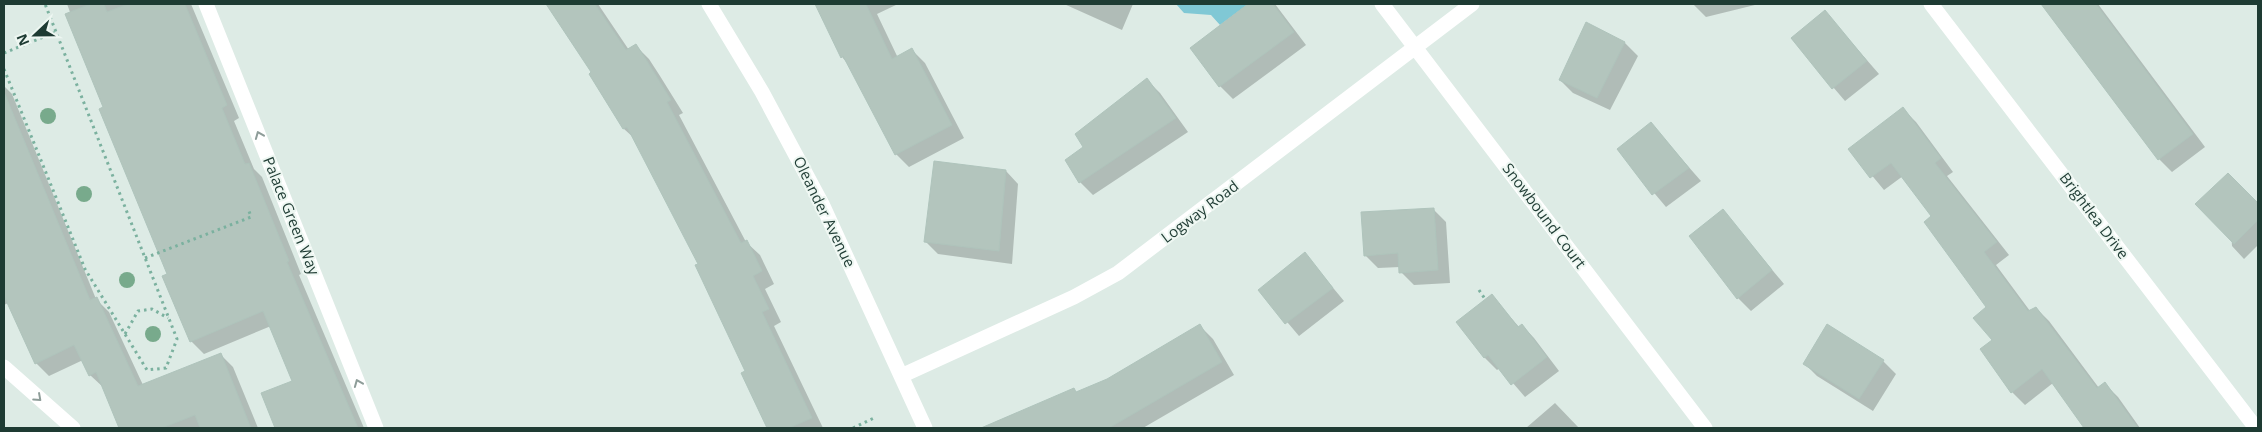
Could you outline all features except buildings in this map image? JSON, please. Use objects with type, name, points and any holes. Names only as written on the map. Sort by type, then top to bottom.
[{"type":"street","name":"Palace Green Way","points":[[206,4],[376,428]]},
{"type":"street","name":"Oleander Avenue","points":[[709,4],[762,92],[822,204],[925,428]]},
{"type":"street","name":"Snowbound Court","points":[[1382,4],[1705,428]]},
{"type":"street","name":"Logway Road","points":[[901,376],[1074,297],[1118,273],[1472,4]]},
{"type":"street","name":"Brightlea Drive","points":[[1931,4],[2256,428]]},
{"type":"street","points":[[4,367],[73,428]]},
{"type":"path","points":[[4,69],[85,269],[147,370],[166,368],[177,339],[45,4]]},
{"type":"path","points":[[4,53],[56,32]]},
{"type":"path","points":[[145,258],[251,217],[248,208]]},
{"type":"path","points":[[1478,290],[1486,299]]},
{"type":"path","points":[[125,334],[138,312],[152,310],[168,318]]},
{"type":"path","points":[[853,428],[876,417]]},
{"type":"water","points":[[1176,4],[1248,4],[1220,25],[1211,15],[1184,13]]}]
